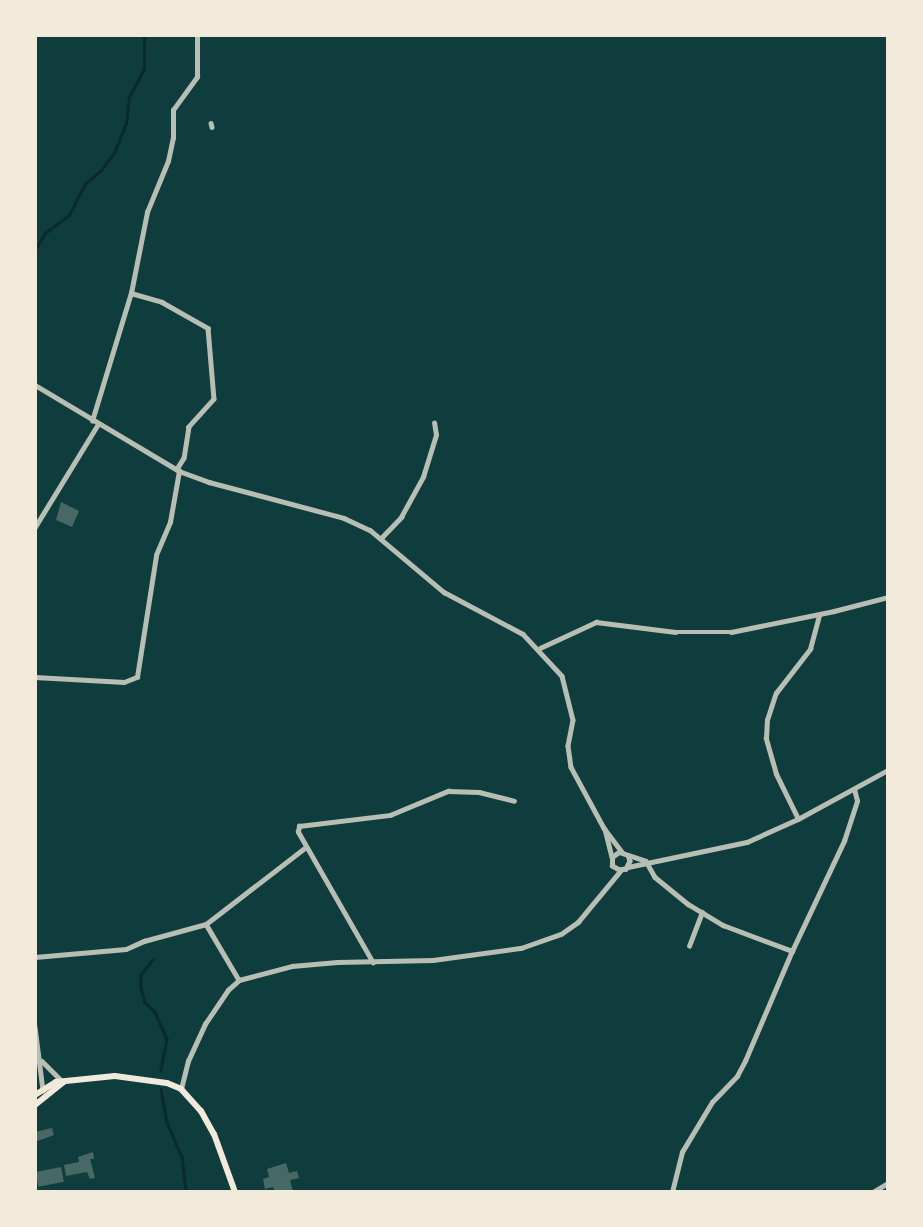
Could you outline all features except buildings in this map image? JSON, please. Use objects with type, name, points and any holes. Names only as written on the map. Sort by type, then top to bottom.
[{"type":"main road","points":[[35,1095],[42,1088],[56,1082],[115,1076],[167,1083],[181,1089],[201,1111],[214,1133],[235,1192]]},
{"type":"main road","points":[[35,1105],[63,1082]]},
{"type":"street","points":[[35,527],[95,423],[131,293],[147,212],[168,161],[173,138],[173,110],[197,77],[197,35]]},
{"type":"street","points":[[35,677],[124,682],[137,677],[156,555],[170,522],[178,470],[184,458],[189,427],[214,399],[208,328],[162,302],[131,293]]},
{"type":"street","points":[[35,385],[178,470],[209,482],[344,518],[382,537],[444,592],[478,612],[510,625],[540,648],[562,676],[568,692],[573,720],[569,761],[604,828],[625,854],[628,867]]},
{"type":"street","points":[[382,537],[401,517],[423,477],[436,435],[433,423]]},
{"type":"street","points":[[540,648],[596,622],[675,632],[731,632],[819,615],[888,597]]},
{"type":"street","points":[[798,820],[776,774],[766,738],[767,720],[776,693],[810,649],[819,615]]},
{"type":"street","points":[[181,1089],[188,1061],[205,1024],[228,990],[239,980],[292,966],[480,955],[541,942],[578,922],[621,870],[646,861],[747,842],[798,820],[888,770]]},
{"type":"street","points":[[672,1192],[682,1152],[712,1102],[737,1076],[745,1061],[792,951],[851,825],[857,801],[854,789]]},
{"type":"street","points":[[373,963],[306,847],[298,832],[299,826],[390,815],[448,791],[479,792],[514,802]]},
{"type":"street","points":[[604,828],[612,857],[610,883]]},
{"type":"street","points":[[35,957],[126,949],[144,941],[206,924],[306,847]]},
{"type":"street","points":[[612,857],[625,854],[646,861],[655,877],[723,925],[792,951]]},
{"type":"street","points":[[612,866],[621,870]]},
{"type":"street","points":[[689,946],[702,912]]},
{"type":"street","points":[[206,924],[239,980]]},
{"type":"street","points":[[35,1027],[41,1059],[42,1088],[46,1098]]},
{"type":"street","points":[[41,1059],[63,1082]]},
{"type":"street","points":[[873,1192],[888,1183]]},
{"type":"waterway","points":[[35,250],[45,233],[69,215],[85,184],[101,170],[114,153],[126,123],[129,97],[144,69],[144,35]]},
{"type":"waterway","points":[[153,960],[141,975],[141,988],[145,1002],[155,1012],[167,1039],[161,1070]]},
{"type":"waterway","points":[[161,1089],[167,1122],[182,1157],[186,1192]]}]
